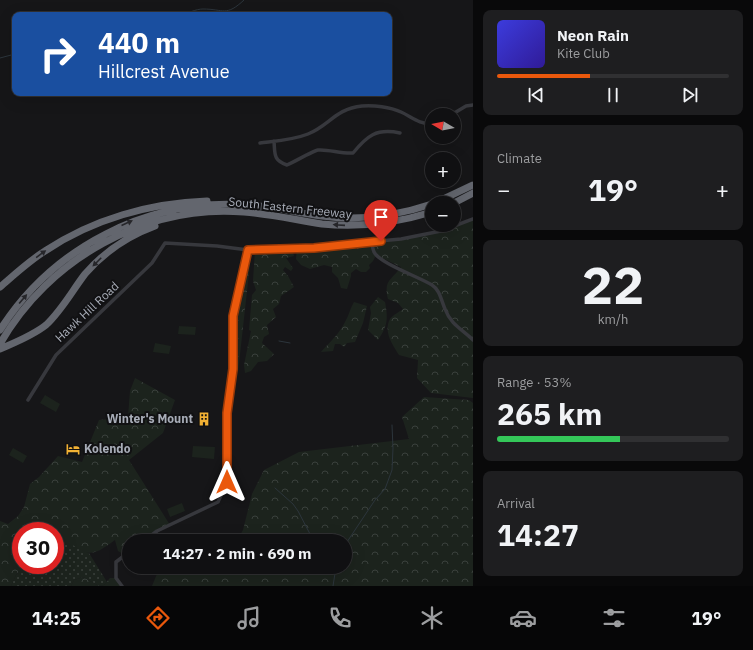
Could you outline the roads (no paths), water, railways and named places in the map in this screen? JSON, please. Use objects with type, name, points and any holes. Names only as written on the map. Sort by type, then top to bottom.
[{"type":"highway","points":[[450,196],[473,185]]},
{"type":"highway","points":[[461,199],[473,193]]},
{"type":"highway","points":[[0,288],[36,257],[68,236],[110,219],[141,210],[193,201],[227,200],[266,203],[322,216]]},
{"type":"highway","name":"South Eastern Freeway","points":[[0,330],[32,288],[60,263],[96,238],[135,220],[172,210],[227,204],[253,205],[322,216],[348,218],[398,214],[425,206]]},
{"type":"highway","points":[[0,349],[33,333],[45,325],[64,305],[85,275],[98,261],[128,238],[153,227],[207,212]]},
{"type":"highway","name":"South Eastern Freeway","points":[[0,344],[16,319],[53,278],[83,255],[116,236],[152,223],[169,218],[207,212],[244,212],[340,226],[365,225],[396,221],[425,214]]},
{"type":"street","points":[[461,109],[466,106],[473,105]]},
{"type":"street","points":[[260,143],[292,139],[308,134],[341,112],[350,108],[364,106],[388,108],[401,112],[425,124]]},
{"type":"street","points":[[274,141],[275,157],[279,162],[287,165],[317,150],[331,151],[342,154],[353,153],[361,143],[371,135],[384,132],[400,133]]},
{"type":"street","points":[[154,534],[218,502],[227,482],[227,413],[233,369],[233,316],[248,250],[314,248],[372,243],[441,231],[473,219]]},
{"type":"street","name":"Hawk Hill Road","points":[[28,400],[56,355],[152,263],[165,243],[217,246],[248,250]]},
{"type":"street","points":[[372,243],[374,252],[381,260],[433,286],[441,298],[445,310],[452,321],[460,330],[473,340]]},
{"type":"street","points":[[122,557],[116,562],[116,578],[122,586]]},
{"type":"waterway","points":[[190,12],[200,9],[225,11],[233,9],[244,0]]},
{"type":"waterway","points":[[0,58],[12,55]]},
{"type":"waterway","points":[[279,341],[290,343]]},
{"type":"waterway","points":[[352,534],[375,500],[385,489],[392,470],[392,425]]},
{"type":"waterway","points":[[275,488],[293,504],[310,534]]},
{"type":"waterway","points":[[333,586],[335,574]]},
{"type":"place","name":"Winter's Mount","points":[[204,419]]},
{"type":"place","name":"Kolendo","points":[[73,449]]}]
